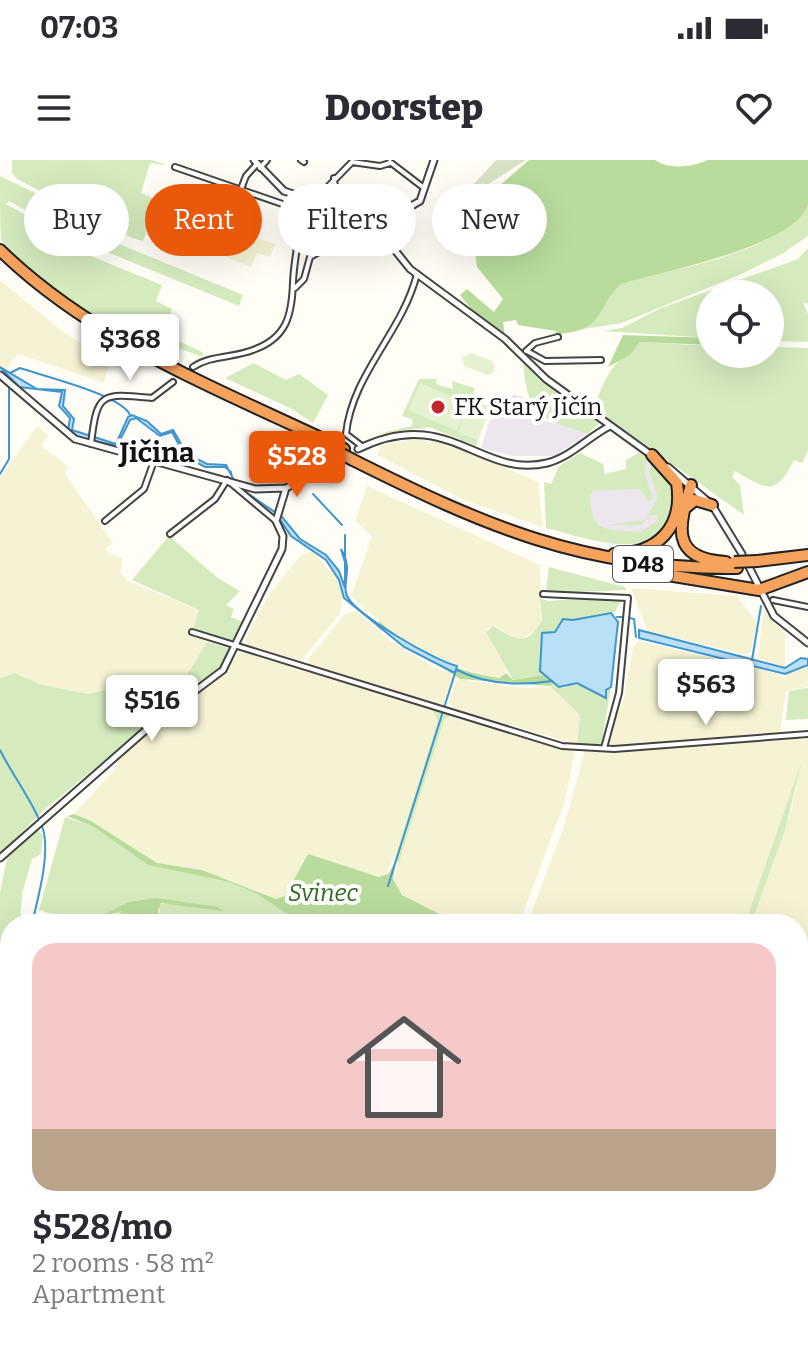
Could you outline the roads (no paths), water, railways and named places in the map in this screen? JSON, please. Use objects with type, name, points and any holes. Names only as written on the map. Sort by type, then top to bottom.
[{"type":"highway","name":"D48","points":[[0,250],[55,297],[102,328],[352,453],[475,519],[551,546],[635,563],[808,558]]},
{"type":"highway","name":"D48","points":[[0,259],[51,301],[99,333],[505,525],[614,554],[663,561],[743,562]]},
{"type":"highway","points":[[652,455],[676,479],[681,532],[689,550],[705,559],[743,562]]},
{"type":"highway","points":[[614,554],[640,552],[658,544],[671,529],[684,490],[691,485]]},
{"type":"highway","points":[[680,509],[695,500],[712,505]]},
{"type":"highway","points":[[551,546],[636,570],[759,590],[808,572]]},
{"type":"street","points":[[243,184],[257,164],[267,160]]},
{"type":"street","points":[[416,204],[426,189],[434,160]]},
{"type":"street","points":[[329,184],[352,162],[380,166],[390,161],[426,189]]},
{"type":"street","points":[[257,164],[278,185]]},
{"type":"street","points":[[175,167],[226,184]]},
{"type":"street","points":[[334,178],[335,184]]},
{"type":"street","points":[[193,367],[213,358],[249,352],[271,343],[286,327],[299,256]]},
{"type":"street","points":[[294,290],[304,279],[306,264],[312,256]]},
{"type":"street","points":[[403,256],[417,274],[524,353],[546,379],[652,455],[712,505],[774,616],[808,643]]},
{"type":"street","points":[[352,453],[346,434],[348,417],[360,383],[404,313],[417,274]]},
{"type":"street","points":[[524,353],[535,343],[558,337]]},
{"type":"street","points":[[524,353],[545,361],[601,360]]},
{"type":"street","points":[[0,375],[65,432],[129,454],[255,489],[286,488],[396,434],[429,434],[502,459],[538,465],[565,456],[610,426]]},
{"type":"street","points":[[92,441],[94,412],[108,398],[152,398],[173,382]]},
{"type":"street","points":[[129,454],[132,447],[173,449],[180,454],[174,466]]},
{"type":"street","points":[[105,521],[144,489],[154,461]]},
{"type":"street","points":[[0,858],[163,715],[223,670],[237,647],[282,549],[283,536],[277,519],[231,481]]},
{"type":"street","points":[[170,534],[215,499],[231,481]]},
{"type":"street","points":[[277,519],[286,488]]},
{"type":"street","points":[[543,594],[625,595],[628,598],[619,693],[604,748]]},
{"type":"street","points":[[773,600],[808,607]]},
{"type":"street","points":[[192,632],[544,741],[604,748],[808,734]]},
{"type":"water","points":[[0,367],[37,389],[65,390],[63,406],[74,419],[72,430],[116,444],[128,417],[132,415],[147,421],[161,434],[173,430],[187,454],[207,464],[226,465],[229,470],[225,467],[205,467],[185,456],[172,432],[160,436],[136,418],[130,420],[117,446],[78,437],[68,431],[70,418],[59,406],[62,392],[19,387]]},
{"type":"water","points":[[232,476],[237,486],[282,517],[300,539],[326,555],[339,571],[344,585],[347,569],[346,591],[353,604],[397,636],[457,666],[455,673],[404,647],[344,598],[339,580],[326,560],[291,536],[279,518],[261,509],[233,484]]},
{"type":"water","points":[[611,613],[618,622],[611,687],[606,690],[606,698],[577,683],[559,687],[540,671],[542,633],[555,632],[563,619]]},
{"type":"water","points":[[639,630],[785,668],[801,658],[808,659],[808,665],[785,674],[639,638]]},
{"type":"waterway","points":[[10,373],[20,368],[81,387],[113,400],[130,415]]},
{"type":"waterway","points":[[0,474],[9,459],[9,387]]},
{"type":"waterway","points":[[313,494],[342,525]]},
{"type":"waterway","points":[[345,535],[345,584]]},
{"type":"waterway","points":[[752,660],[761,606]]},
{"type":"waterway","points":[[617,617],[622,617]]},
{"type":"waterway","points":[[629,618],[634,619],[636,637]]},
{"type":"waterway","points":[[388,886],[456,670]]},
{"type":"waterway","points":[[457,670],[480,679],[503,683],[552,681]]},
{"type":"waterway","points":[[0,750],[44,833],[44,867],[34,914]]},
{"type":"place","name":"FK Starý Jičín","points":[[438,407]]},
{"type":"district","name":"Jičina","points":[[157,452]]},
{"type":"park label","name":"Svinec","points":[[323,893]]}]
